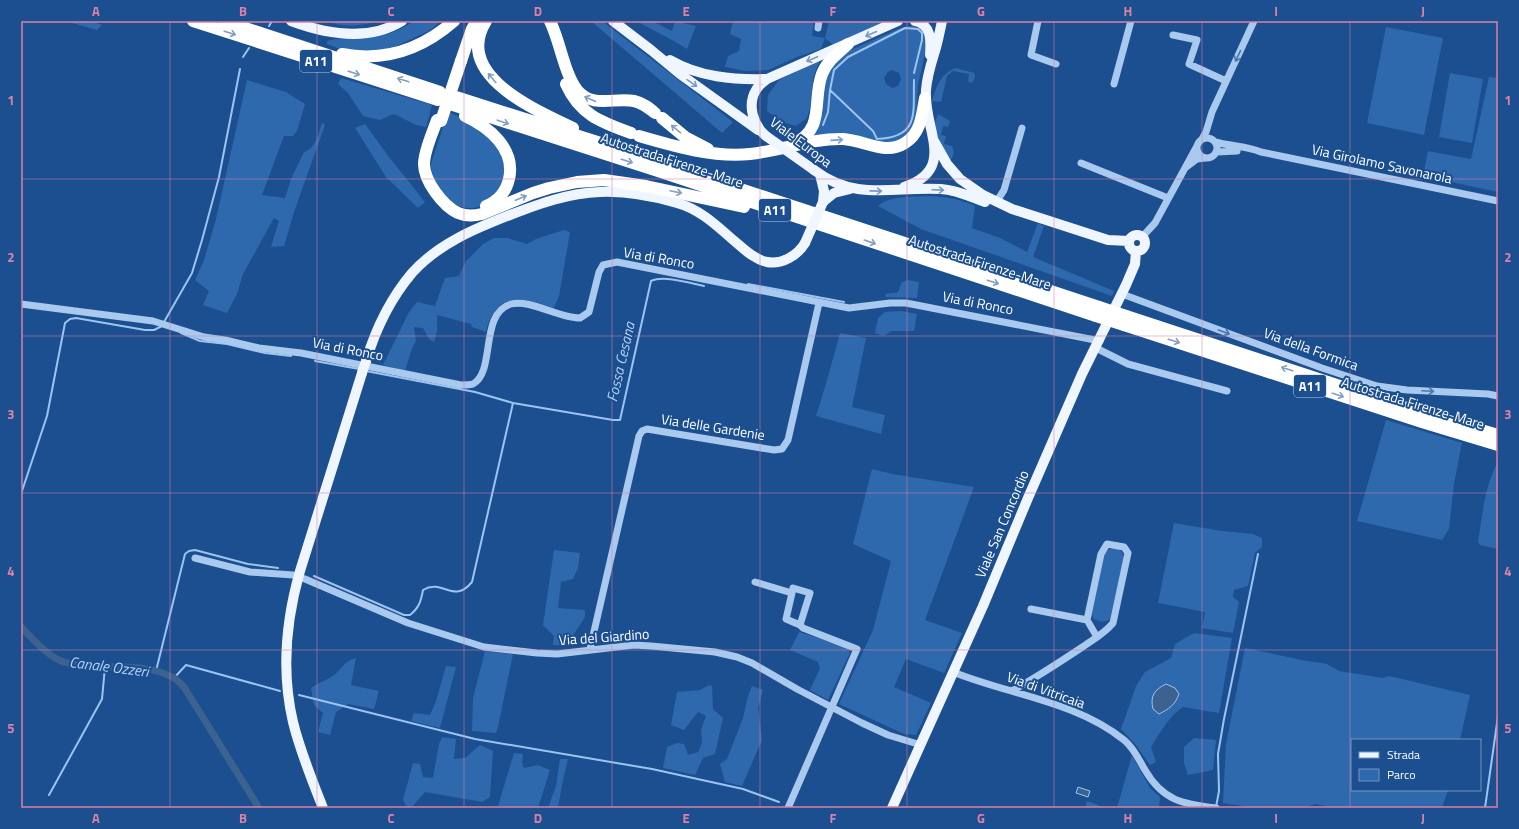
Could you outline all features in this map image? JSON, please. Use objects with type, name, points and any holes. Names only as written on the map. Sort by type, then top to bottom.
[{"type":"highway","name":"A11","points":[[193,21],[404,90],[438,99],[224,21]]},
{"type":"highway","points":[[252,30],[338,53],[355,56],[372,56],[391,54],[414,48],[435,36],[454,21]]},
{"type":"highway","points":[[470,21],[439,120],[429,160],[429,180],[434,191],[446,204],[458,213],[475,215],[489,211],[533,193],[582,181],[609,181],[646,186],[804,219]]},
{"type":"highway","points":[[458,60],[476,21]]},
{"type":"highway","points":[[486,21],[478,39],[479,54],[486,69],[499,86],[533,108],[610,146]]},
{"type":"highway","points":[[543,21],[549,32],[567,84],[575,100],[584,111],[596,119],[635,134],[675,146],[717,153],[748,154],[838,139],[854,141],[881,148],[898,147],[910,140],[917,131],[920,125],[925,98]]},
{"type":"highway","points":[[550,21],[570,78],[577,90],[582,95],[596,102],[634,101],[644,104],[685,137],[717,153]]},
{"type":"highway","points":[[771,151],[794,144],[808,132],[816,116],[819,86],[824,69],[831,59],[848,44]]},
{"type":"highway","points":[[446,204],[457,208],[472,210],[490,205],[503,193],[511,170],[506,151],[494,135],[453,104]]},
{"type":"highway","name":"Autostrada Firenze-Mare","points":[[453,104],[610,146],[1098,312]]},
{"type":"highway","name":"Autostrada Firenze-Mare","points":[[453,104],[804,219],[1098,312],[1498,435]]},
{"type":"highway","name":"Autostrada Firenze-Mare","points":[[1125,320],[1414,420],[1498,444]]},
{"type":"main road","points":[[291,21],[316,29],[341,34],[376,31],[402,21]]},
{"type":"main road","points":[[613,21],[680,74],[765,135]]},
{"type":"main road","name":"Viale Europa","points":[[909,21],[896,22],[767,79],[755,90],[752,103],[754,119],[765,135],[817,172],[839,185],[854,189],[875,191],[899,189],[941,189],[954,191],[1108,240],[1129,241]]},
{"type":"main road","name":"Viale Europa","points":[[899,189],[918,182],[928,173],[934,159],[934,141],[925,98],[930,34],[922,24],[915,21]]},
{"type":"main road","name":"Viale Europa","points":[[928,73],[942,21]]},
{"type":"main road","points":[[651,50],[688,69],[719,77],[767,79]]},
{"type":"main road","name":"Viale Europa","points":[[934,141],[947,164],[960,179],[971,188],[1012,209]]},
{"type":"main road","points":[[323,808],[302,752],[293,720],[287,677],[288,632],[292,600],[366,361],[388,306],[406,281],[424,262],[441,248],[469,232],[530,207],[555,199],[582,193],[614,192],[678,203],[701,213],[746,252],[768,262],[778,262],[790,257],[805,243],[823,202],[824,187],[817,172]]},
{"type":"main road","points":[[823,202],[834,193],[854,189]]},
{"type":"main road","points":[[1136,251],[1130,246],[1129,241],[1135,236],[1142,237]]},
{"type":"main road","name":"Viale San Concordio","points":[[892,808],[983,606],[1064,415],[1122,294],[1135,264],[1136,251],[1141,250],[1144,247],[1142,237]]},
{"type":"street","points":[[1038,21],[1031,55],[1056,64]]},
{"type":"street","points":[[1114,84],[1131,21]]},
{"type":"street","name":"Viale San Concordio","points":[[1142,237],[1155,223],[1202,139],[1254,21]]},
{"type":"street","points":[[1173,35],[1197,40],[1190,64],[1226,82]]},
{"type":"street","points":[[997,201],[1004,190],[1022,128]]},
{"type":"street","points":[[1185,168],[1197,159],[1212,157],[1217,152],[1217,145],[1215,142],[1210,139],[1202,139]]},
{"type":"street","name":"Via Girolamo Savonarola","points":[[1215,142],[1228,146],[1253,148],[1261,152]]},
{"type":"street","points":[[1197,146],[1199,155],[1205,158]]},
{"type":"street","name":"Via Girolamo Savonarola","points":[[1217,152],[1228,150],[1261,152],[1498,201]]},
{"type":"street","points":[[1081,163],[1168,198]]},
{"type":"street","name":"Via di Ronco","points":[[21,304],[153,321],[204,337],[259,348],[341,360],[461,385],[470,385],[479,379],[484,368],[494,321],[500,310],[511,304],[520,303],[567,316],[580,318],[589,312],[599,272],[603,265],[618,262],[849,308],[890,303],[906,303],[1098,344],[1128,364],[1227,391]]},
{"type":"street","name":"Via della Formica","points":[[1122,294],[1322,368],[1377,386],[1406,390],[1488,394],[1498,396]]},
{"type":"street","name":"Via delle Gardenie","points":[[590,649],[642,431],[647,429],[774,450],[782,449],[788,440],[819,303]]},
{"type":"street","points":[[1012,691],[1040,675],[1109,629],[1113,623],[1128,553],[1124,547],[1107,544],[1103,550],[1087,620],[1096,637]]},
{"type":"street","points":[[195,558],[250,572],[293,575]]},
{"type":"street","name":"Via del Giardino","points":[[306,579],[408,623],[484,647],[557,654],[590,649],[651,646],[715,652],[737,657],[752,663],[797,689],[888,735],[921,745]]},
{"type":"street","points":[[755,582],[792,593]]},
{"type":"street","points":[[788,808],[857,649],[803,628],[800,625],[786,619],[793,588],[810,593],[800,625]]},
{"type":"street","points":[[1031,609],[1087,620]]},
{"type":"street","name":"Via di Vitricaia","points":[[953,672],[1051,702],[1074,711],[1116,734],[1134,750],[1152,780],[1165,794],[1189,804],[1213,808]]},
{"type":"green space","points":[[65,21],[90,21],[102,25],[97,30]]},
{"type":"green space","points":[[324,21],[379,21],[351,26]]},
{"type":"green space","points":[[414,21],[441,21],[429,31],[394,47],[368,52],[343,50],[327,44],[327,41],[334,39],[369,37],[387,34],[399,30]]},
{"type":"green space","points":[[591,21],[602,21],[733,122],[722,133]]},
{"type":"green space","points":[[636,21],[656,21],[656,23],[672,31],[675,21],[696,26],[687,49]]},
{"type":"green space","points":[[733,21],[814,21],[812,36],[825,38],[821,49],[797,57],[768,70],[745,71],[725,67],[728,56],[739,51],[741,39],[730,34]]},
{"type":"green space","points":[[829,21],[887,21],[833,45],[825,38]]},
{"type":"green space","points":[[913,26],[921,30],[924,33],[927,44],[918,85],[916,118],[912,131],[894,144],[811,140],[826,72],[846,52],[904,27]],"holes":[[[892,70],[899,73],[901,79],[898,86],[892,88],[886,84],[884,78],[888,72]]]},
{"type":"green space","points":[[1386,27],[1443,38],[1424,135],[1367,123]]},
{"type":"green space","points":[[820,60],[813,78],[812,101],[807,118],[796,126],[782,122],[767,111],[768,95],[779,80]]},
{"type":"green space","points":[[956,68],[974,73],[975,76],[973,82],[970,83],[968,81],[969,74],[953,71],[947,76],[941,102],[932,101],[940,81],[946,73]]},
{"type":"green space","points":[[1450,73],[1483,79],[1472,143],[1439,137]]},
{"type":"green space","points":[[1489,77],[1498,78],[1498,192],[1423,176],[1428,151],[1471,159]]},
{"type":"green space","points":[[341,78],[432,105],[426,127],[416,125],[394,114],[380,120],[363,116],[348,93],[338,84]]},
{"type":"green space","points":[[247,80],[286,92],[305,104],[297,131],[293,136],[284,136],[262,195],[285,198],[291,179],[304,152],[314,144],[322,123],[325,125],[294,212],[284,246],[271,247],[279,221],[274,218],[243,274],[237,294],[227,313],[203,305],[209,291],[195,280],[204,260],[216,219]]},
{"type":"green space","points":[[448,112],[474,123],[506,157],[504,186],[484,205],[475,208],[461,207],[449,201],[440,193],[434,183],[431,164]]},
{"type":"green space","points":[[938,114],[950,121],[948,127],[943,126],[941,135],[946,136],[944,144],[952,146],[954,153],[950,162],[936,133],[935,123]]},
{"type":"green space","points":[[365,124],[425,202],[418,208],[386,177],[355,128]]},
{"type":"green space","points":[[930,196],[953,199],[975,206],[972,228],[1000,238],[1027,252],[1038,223],[1044,226],[1033,257],[1114,291],[1112,296],[921,229],[878,206],[883,202],[896,198]]},
{"type":"green space","points":[[564,230],[570,232],[559,296],[554,308],[532,301],[512,300],[503,303],[496,309],[490,319],[486,332],[472,327],[471,324],[437,315],[437,331],[434,342],[429,339],[423,328],[414,327],[416,341],[412,348],[405,371],[383,365],[409,312],[417,302],[435,306],[445,278],[459,276],[466,261],[483,244],[494,238],[507,238],[527,244],[536,239]]},
{"type":"green space","points":[[908,280],[919,282],[917,298],[886,297],[885,294],[898,292],[902,282]]},
{"type":"green space","points":[[901,311],[917,314],[914,331],[892,331],[883,336],[875,333],[878,318],[885,312]]},
{"type":"green space","points":[[840,333],[866,338],[852,407],[885,415],[881,434],[816,416]]},
{"type":"green space","points":[[1386,420],[1462,443],[1454,484],[1449,529],[1442,540],[1357,521]]},
{"type":"green space","points":[[1498,462],[1498,549],[1480,545],[1478,542],[1487,490]]},
{"type":"green space","points":[[872,469],[892,474],[974,487],[925,620],[962,633],[944,673],[906,659],[894,687],[931,703],[916,735],[904,734],[839,704],[873,630],[891,561],[853,544]]},
{"type":"green space","points":[[1174,523],[1222,531],[1253,534],[1262,538],[1262,547],[1255,553],[1248,586],[1234,590],[1233,597],[1239,602],[1233,633],[1202,628],[1205,612],[1158,603]]},
{"type":"green space","points":[[1113,548],[1120,550],[1124,557],[1110,619],[1106,621],[1099,621],[1093,618],[1092,614],[1104,554]]},
{"type":"green space","points":[[554,550],[580,553],[578,568],[573,579],[561,582],[558,608],[585,610],[585,617],[566,646],[553,645],[554,636],[543,625]]},
{"type":"green space","points":[[799,632],[847,647],[850,653],[828,700],[810,690],[820,668],[818,662],[790,650]]},
{"type":"green space","points":[[1194,633],[1232,638],[1219,713],[1183,707],[1173,715],[1165,725],[1151,747],[1156,762],[1150,765],[1136,745],[1121,729],[1136,686],[1145,672],[1171,658],[1175,644]]},
{"type":"green space","points":[[1245,648],[1327,664],[1339,671],[1383,678],[1389,676],[1470,695],[1460,739],[1351,739],[1351,791],[1448,791],[1442,808],[1335,808],[1315,804],[1304,808],[1255,808],[1223,803],[1226,744]]},
{"type":"green space","points":[[485,651],[513,654],[496,733],[472,731],[473,698]]},
{"type":"green space","points":[[356,658],[351,685],[379,691],[374,709],[348,704],[336,712],[330,735],[318,732],[323,713],[314,705],[311,688],[332,677],[346,663]]},
{"type":"green space","points":[[446,666],[456,667],[440,728],[411,721],[414,713],[430,715],[436,701]]},
{"type":"green space","points":[[709,685],[712,686],[713,709],[723,718],[715,754],[703,758],[695,775],[663,768],[667,747],[677,743],[684,744],[688,755],[698,752],[702,743],[701,730],[706,716],[698,712],[684,730],[671,725],[677,692],[700,690]]},
{"type":"green space","points":[[752,686],[763,690],[758,708],[762,740],[742,786],[725,782],[720,764],[727,759],[743,718]]},
{"type":"green space","points":[[442,737],[456,739],[454,759],[465,758],[480,745],[493,751],[490,797],[482,802],[425,792],[411,808],[408,807],[403,800],[413,763],[420,764],[423,777],[433,778],[439,744]]},
{"type":"green space","points":[[1194,738],[1216,740],[1213,770],[1188,775],[1184,763],[1184,747]]},
{"type":"green space","points":[[514,753],[523,754],[522,763],[524,768],[538,765],[550,770],[538,808],[507,808],[498,806]]},
{"type":"green space","points":[[1132,755],[1150,788],[1160,797],[1159,808],[1117,808]]},
{"type":"green space","points":[[560,759],[568,759],[558,808],[548,808],[556,786]]},
{"type":"green space","points":[[1087,801],[1106,808],[1085,808]]},
{"type":"shaded area","points":[[1166,684],[1175,688],[1179,694],[1176,701],[1171,706],[1159,714],[1153,709],[1152,700],[1156,691]]},
{"type":"shaded area","points":[[1078,787],[1090,791],[1088,797],[1076,793]]},
{"type":"waterway","points":[[269,26],[272,21]]},
{"type":"waterway","points":[[823,125],[828,112],[834,70],[848,57],[905,28],[918,29],[922,33],[922,40],[914,73]]},
{"type":"waterway","points":[[243,57],[249,48]]},
{"type":"waterway","points":[[164,322],[192,273],[202,240],[219,177],[240,69]]},
{"type":"waterway","points":[[830,90],[873,131],[877,139],[901,134],[907,128],[913,113],[914,80]]},
{"type":"waterway","name":"Fossa Cesana","points":[[366,371],[475,392],[513,403],[620,420],[651,281],[656,279],[670,279],[704,286]]},
{"type":"waterway","name":"Fossa Cesana","points":[[748,284],[844,302]]},
{"type":"waterway","points":[[21,494],[47,416],[65,323],[70,319],[76,318],[145,330],[154,330],[162,326]]},
{"type":"waterway","points":[[181,333],[200,341],[227,344],[265,353],[291,356]]},
{"type":"waterway","points":[[315,361],[359,369]]},
{"type":"waterway","points":[[314,576],[404,615],[410,615],[416,610],[423,590],[430,587],[436,587],[459,591],[472,582],[513,403]]},
{"type":"waterway","points":[[156,671],[185,554],[189,551],[195,550],[248,564],[278,568]]},
{"type":"waterway","points":[[1216,807],[1219,791],[1218,754],[1258,554]]},
{"type":"waterway","name":"Canale Ozzeri","points":[[21,627],[35,642],[58,660],[77,665],[147,669],[160,672],[177,680],[184,687],[259,808]]},
{"type":"waterway","points":[[174,678],[186,665],[280,691]]},
{"type":"waterway","points":[[49,795],[102,699],[105,667]]},
{"type":"waterway","points":[[299,695],[475,739],[652,769],[743,789],[779,802]]},
{"type":"waterway","points":[[1485,808],[1498,716]]}]
